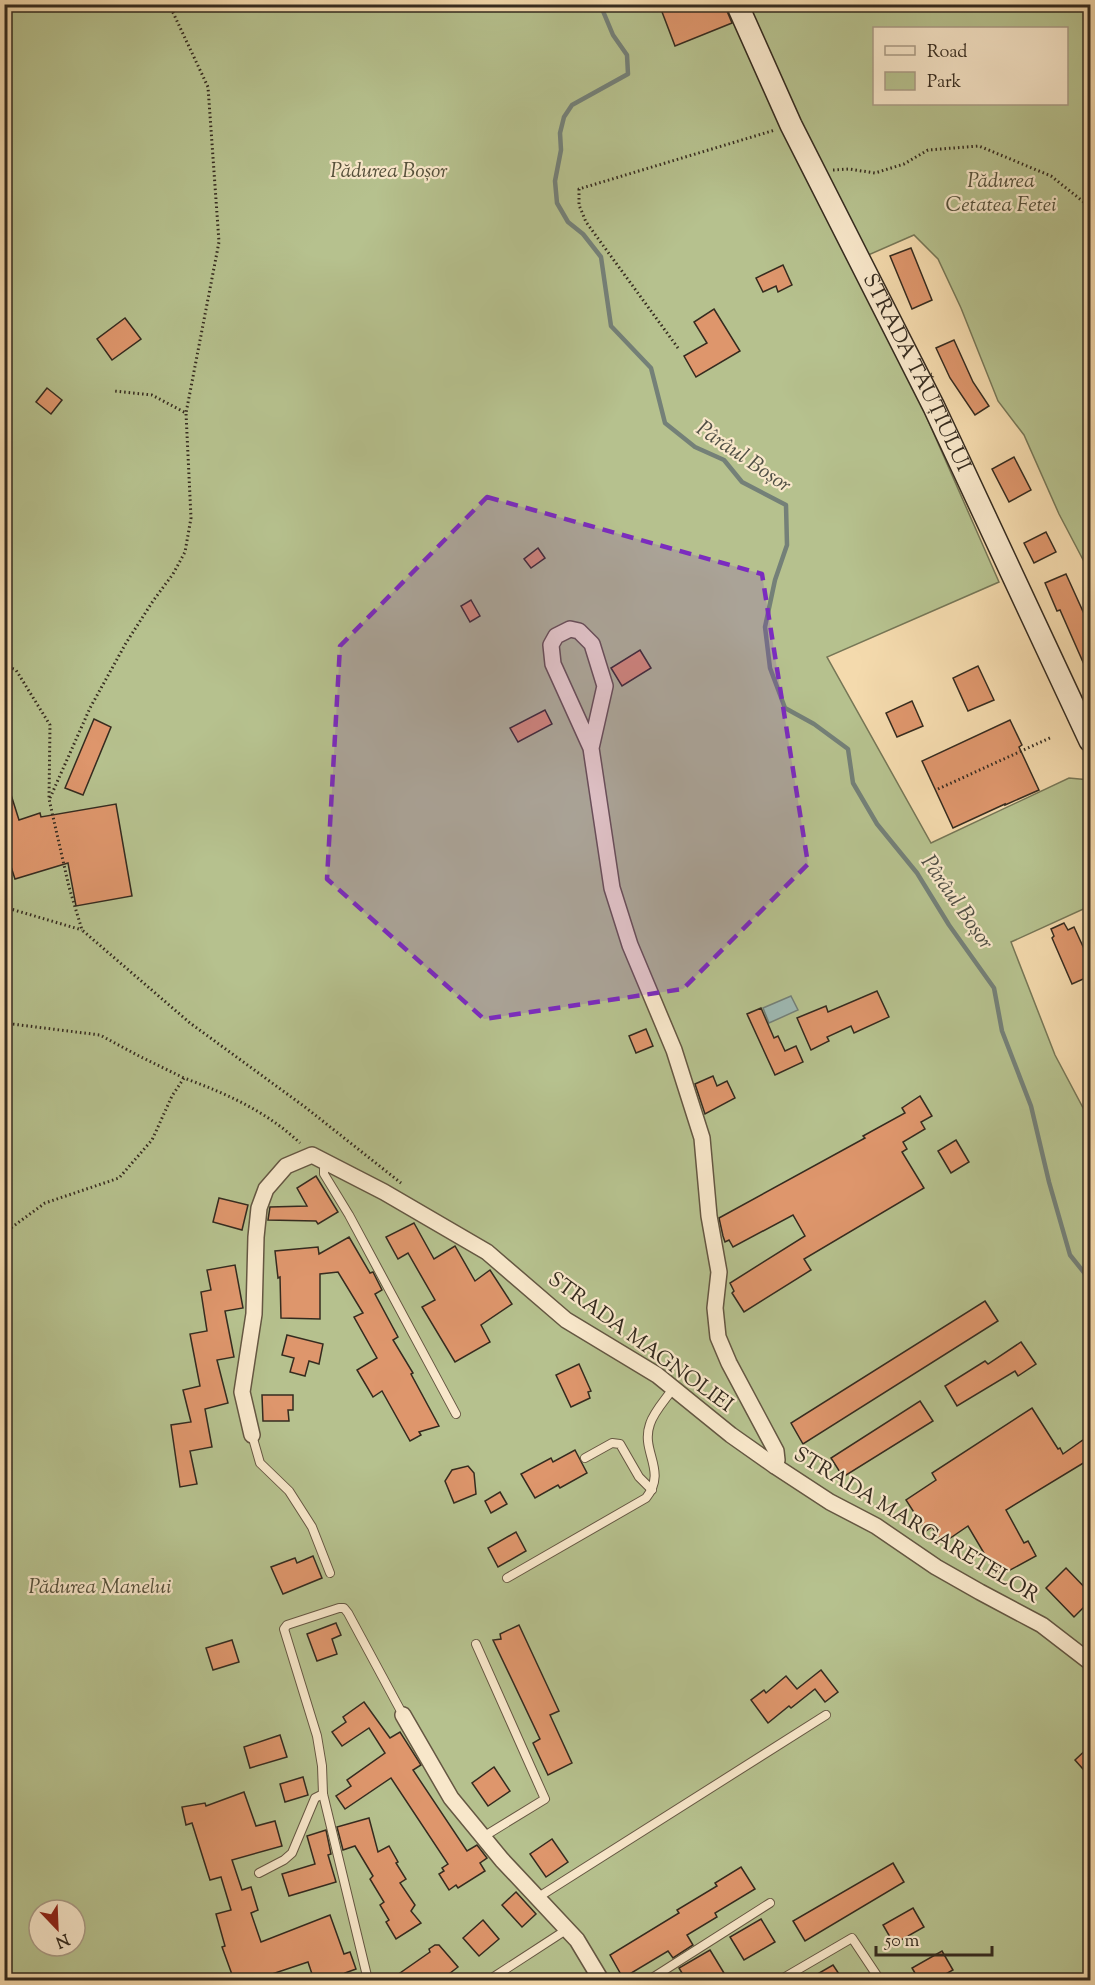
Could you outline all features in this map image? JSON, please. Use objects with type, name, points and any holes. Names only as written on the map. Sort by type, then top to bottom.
[{"type":"main road","name":"STRADA TĂUȚIULUI","points":[[737,4],[791,125],[934,407],[1090,741]]},
{"type":"street","name":"STRADA MARGARETELOR","points":[[591,748],[604,686],[592,644],[579,631],[570,629],[556,636],[551,645],[553,664],[591,748],[612,888],[630,945],[674,1050],[702,1138],[709,1216],[719,1272],[715,1308],[718,1337],[729,1363],[776,1451],[775,1466],[830,1502],[876,1526],[936,1567],[1042,1625],[1090,1662]]},
{"type":"street","name":"STRADA MAGNOLIEI","points":[[312,1155],[384,1192],[487,1252],[567,1320],[674,1388],[731,1435],[775,1466]]},
{"type":"street","points":[[252,1435],[242,1392],[254,1314],[256,1237],[260,1208],[266,1189],[286,1166],[312,1155]]},
{"type":"street","points":[[403,1715],[451,1798],[537,1898],[577,1940],[601,1980]]},
{"type":"lane","points":[[328,1163],[324,1174],[349,1215],[456,1414]]},
{"type":"lane","points":[[507,1578],[646,1498],[652,1490],[656,1476],[647,1440],[650,1422],[674,1388]]},
{"type":"lane","points":[[252,1435],[260,1462],[289,1491],[312,1527],[330,1573]]},
{"type":"lane","points":[[585,1458],[612,1443],[620,1444],[639,1477],[652,1490]]},
{"type":"lane","points":[[368,1980],[323,1794],[322,1766],[317,1736],[284,1629],[287,1625],[344,1608],[403,1715]]},
{"type":"lane","points":[[476,1644],[545,1799],[483,1837]]},
{"type":"lane","points":[[537,1898],[826,1715]]},
{"type":"lane","points":[[259,1873],[284,1860],[292,1853],[315,1798],[323,1794]]},
{"type":"lane","points":[[649,1980],[770,1903]]},
{"type":"lane","points":[[494,1979],[566,1930]]},
{"type":"lane","points":[[780,1980],[852,1938],[880,1980]]},
{"type":"path","points":[[49,799],[90,708],[126,643],[173,574],[185,552],[191,518],[186,413],[219,242],[208,87],[169,4]]},
{"type":"path","points":[[678,348],[586,222],[579,205],[579,189],[791,125]]},
{"type":"path","points":[[819,179],[834,170],[875,172],[904,164],[928,150],[979,146],[1051,176],[1090,207]]},
{"type":"path","points":[[114,391],[152,395],[186,413]]},
{"type":"path","points":[[4,665],[16,670],[50,725],[49,799],[69,887],[82,930]]},
{"type":"path","points":[[938,789],[1052,737]]},
{"type":"path","points":[[4,907],[82,930],[190,1023],[305,1107],[408,1189]]},
{"type":"path","points":[[4,1023],[100,1035],[184,1078],[227,1094],[281,1125],[312,1155]]},
{"type":"path","points":[[4,1233],[45,1203],[119,1178],[152,1140],[172,1096],[184,1078]]},
{"type":"highlighted area","points":[[487,497],[762,574],[808,864],[683,989],[484,1019],[327,879],[340,646]]},
{"type":"green space","points":[[4,5],[1090,5],[1090,573],[1059,514],[1024,435],[998,401],[961,308],[938,259],[914,235],[850,263],[919,400],[999,582],[827,657],[931,843],[1069,778],[1090,780],[1090,906],[1011,942],[1055,1055],[1090,1121],[1090,1158],[1088,1160],[1090,1179],[1090,1980],[5,1980]]},
{"type":"water","points":[[791,996],[798,1010],[769,1023],[763,1008]]},
{"type":"building","points":[[659,4],[724,4],[732,23],[675,46]]},
{"type":"building","points":[[911,248],[932,300],[912,309],[890,256]]},
{"type":"building","points":[[783,265],[792,285],[778,292],[776,286],[763,292],[756,278]]},
{"type":"building","points":[[714,309],[740,351],[696,377],[684,356],[707,343],[694,322]]},
{"type":"building","points":[[125,318],[141,339],[112,360],[97,339]]},
{"type":"building","points":[[954,340],[973,382],[989,406],[975,415],[950,378],[936,348]]},
{"type":"building","points":[[47,388],[62,400],[51,414],[36,402]]},
{"type":"building","points":[[1014,457],[1031,490],[1009,502],[992,469]]},
{"type":"building","points":[[1046,532],[1056,552],[1034,563],[1024,543]]},
{"type":"building","points":[[538,548],[545,558],[531,568],[524,559]]},
{"type":"building","points":[[1066,574],[1090,627],[1090,678],[1060,610],[1057,611],[1045,583]]},
{"type":"building","points":[[471,600],[480,616],[470,622],[461,606]]},
{"type":"building","points":[[640,650],[651,668],[622,686],[611,668]]},
{"type":"building","points":[[978,666],[994,700],[968,711],[953,678]]},
{"type":"building","points":[[912,701],[923,726],[897,737],[886,713]]},
{"type":"building","points":[[545,710],[552,724],[518,742],[510,728]]},
{"type":"building","points":[[94,719],[111,727],[83,795],[65,788]]},
{"type":"building","points":[[1010,720],[1022,745],[1019,747],[1039,790],[953,828],[922,761]]},
{"type":"building","points":[[7,782],[19,820],[40,813],[41,817],[116,804],[132,896],[76,906],[68,863],[15,879],[4,845],[4,783]]},
{"type":"building","points":[[1064,923],[1068,930],[1074,927],[1086,953],[1090,951],[1090,976],[1072,984],[1052,938],[1054,936],[1051,929]]},
{"type":"building","points":[[877,991],[889,1017],[854,1033],[851,1026],[827,1037],[829,1041],[811,1050],[797,1018],[826,1006],[828,1012]]},
{"type":"building","points":[[761,1008],[774,1038],[778,1036],[785,1051],[796,1046],[803,1062],[775,1075],[747,1014]]},
{"type":"building","points":[[646,1029],[653,1046],[636,1053],[629,1036]]},
{"type":"building","points":[[713,1076],[717,1086],[727,1081],[735,1098],[705,1114],[695,1084]]},
{"type":"building","points":[[920,1096],[932,1116],[921,1122],[925,1129],[903,1142],[907,1149],[902,1152],[924,1188],[804,1259],[811,1270],[744,1312],[732,1293],[734,1291],[730,1283],[805,1236],[793,1215],[733,1247],[729,1240],[725,1242],[719,1218],[865,1138],[863,1136],[905,1113],[902,1108]]},
{"type":"building","points":[[956,1140],[969,1162],[951,1173],[938,1151]]},
{"type":"building","points":[[316,1176],[338,1212],[318,1224],[316,1221],[268,1220],[270,1207],[307,1206],[297,1188]]},
{"type":"building","points":[[219,1198],[248,1205],[242,1230],[213,1222]]},
{"type":"building","points":[[414,1223],[434,1259],[455,1246],[475,1281],[490,1270],[512,1304],[481,1325],[490,1342],[455,1362],[422,1307],[435,1300],[408,1253],[398,1259],[386,1237]]},
{"type":"building","points":[[349,1237],[370,1273],[373,1272],[382,1290],[375,1294],[398,1337],[393,1340],[413,1373],[411,1374],[439,1426],[419,1432],[421,1435],[410,1441],[382,1391],[373,1397],[357,1370],[377,1358],[354,1317],[363,1313],[338,1272],[320,1274],[320,1319],[281,1318],[280,1277],[278,1278],[275,1251],[318,1247],[319,1254]]},
{"type":"building","points":[[235,1265],[243,1308],[225,1311],[234,1357],[217,1360],[228,1403],[205,1409],[212,1447],[190,1451],[197,1484],[180,1487],[171,1425],[191,1422],[183,1390],[200,1386],[190,1334],[207,1331],[201,1292],[211,1290],[207,1270]]},
{"type":"building","points":[[985,1301],[998,1321],[803,1444],[791,1423]]},
{"type":"building","points":[[287,1335],[323,1344],[319,1364],[309,1361],[305,1376],[290,1372],[294,1358],[282,1355]]},
{"type":"building","points":[[1021,1342],[1036,1364],[1018,1376],[1015,1371],[957,1406],[945,1386],[985,1361],[988,1364]]},
{"type":"building","points":[[579,1364],[591,1391],[588,1392],[590,1398],[571,1407],[556,1375]]},
{"type":"building","points":[[262,1395],[293,1395],[293,1410],[288,1410],[289,1421],[263,1421]]},
{"type":"building","points":[[920,1401],[933,1421],[843,1477],[831,1458]]},
{"type":"building","points":[[1032,1408],[1063,1454],[1090,1435],[1090,1459],[1006,1510],[1024,1543],[1028,1541],[1036,1556],[1001,1575],[995,1563],[991,1565],[968,1526],[943,1543],[932,1527],[926,1531],[906,1500],[936,1480],[932,1473]]},
{"type":"building","points":[[575,1450],[587,1473],[560,1488],[558,1485],[535,1498],[521,1474],[551,1458],[553,1462]]},
{"type":"building","points":[[468,1466],[474,1473],[476,1494],[454,1503],[445,1481],[452,1470]]},
{"type":"building","points":[[500,1492],[507,1504],[491,1513],[485,1501]]},
{"type":"building","points":[[516,1532],[526,1551],[498,1567],[488,1548]]},
{"type":"building","points":[[313,1556],[322,1578],[283,1594],[271,1567],[295,1558],[297,1563]]},
{"type":"building","points":[[1066,1568],[1090,1593],[1090,1601],[1074,1617],[1046,1588]]},
{"type":"building","points":[[336,1623],[341,1635],[332,1639],[337,1654],[317,1661],[307,1634]]},
{"type":"building","points":[[519,1625],[559,1711],[550,1715],[572,1763],[548,1775],[533,1743],[540,1739],[493,1640],[501,1639],[500,1634]]},
{"type":"building","points":[[232,1640],[239,1662],[213,1670],[206,1648]]},
{"type":"building","points":[[821,1670],[838,1692],[825,1702],[815,1689],[768,1723],[751,1700],[764,1690],[766,1693],[786,1676],[797,1689]]},
{"type":"building","points":[[364,1702],[390,1738],[400,1732],[421,1765],[413,1770],[467,1851],[477,1845],[487,1858],[480,1863],[485,1871],[458,1888],[456,1885],[449,1890],[439,1874],[448,1864],[391,1778],[345,1809],[336,1796],[351,1786],[347,1780],[385,1753],[369,1728],[342,1746],[332,1732],[346,1722],[343,1717]]},
{"type":"building","points":[[280,1735],[287,1757],[250,1768],[244,1747]]},
{"type":"building","points":[[1090,1746],[1090,1777],[1075,1760]]},
{"type":"building","points":[[494,1767],[510,1791],[488,1806],[472,1783]]},
{"type":"building","points":[[303,1777],[308,1795],[285,1802],[280,1784]]},
{"type":"building","points":[[244,1792],[256,1826],[275,1821],[282,1846],[232,1860],[242,1890],[251,1887],[258,1910],[251,1913],[261,1942],[330,1915],[344,1954],[350,1952],[356,1969],[345,1973],[347,1980],[314,1980],[308,1962],[254,1980],[234,1980],[222,1947],[225,1946],[216,1914],[231,1910],[221,1877],[210,1880],[192,1823],[186,1825],[182,1807],[205,1803],[206,1806]]},
{"type":"building","points":[[369,1818],[378,1852],[389,1846],[406,1879],[400,1883],[415,1905],[411,1911],[421,1923],[396,1939],[386,1922],[389,1920],[380,1905],[384,1902],[370,1879],[373,1876],[355,1846],[343,1850],[337,1827]]},
{"type":"building","points":[[326,1830],[331,1854],[328,1855],[336,1882],[289,1896],[282,1874],[315,1864],[307,1836]]},
{"type":"building","points":[[552,1839],[568,1862],[546,1877],[530,1854]]},
{"type":"building","points":[[893,1863],[904,1882],[805,1941],[793,1921]]},
{"type":"building","points":[[741,1867],[755,1889],[715,1913],[717,1917],[687,1935],[693,1945],[673,1958],[668,1951],[623,1978],[610,1955],[679,1913],[677,1910],[717,1886],[715,1883]]},
{"type":"building","points":[[516,1892],[536,1914],[522,1927],[502,1905]]},
{"type":"building","points":[[913,1908],[924,1927],[894,1944],[883,1925]]},
{"type":"building","points":[[761,1919],[775,1942],[744,1960],[730,1937]]},
{"type":"building","points":[[483,1920],[499,1939],[479,1956],[463,1938]]},
{"type":"building","points":[[439,1945],[458,1967],[441,1980],[390,1980],[430,1952],[429,1949]]},
{"type":"building","points":[[710,1950],[724,1973],[711,1980],[686,1980],[679,1968]]},
{"type":"building","points":[[942,1951],[953,1970],[935,1980],[919,1980],[912,1968]]},
{"type":"building","points":[[833,1965],[843,1980],[807,1980]]},
{"type":"waterway","name":"Pârâul Boșor","points":[[600,4],[613,35],[627,55],[628,74],[572,105],[564,117],[555,181],[557,203],[568,222],[583,234],[601,257],[611,326],[651,368],[665,423],[695,447],[724,460],[742,482],[786,505],[787,545],[775,580],[765,627],[770,668],[785,708],[814,724],[848,749],[853,783],[877,824],[917,873],[949,925],[994,988],[1002,1031],[1031,1106],[1049,1182],[1070,1255],[1090,1280]]},
{"type":"park label","name":"Pădurea Boșor","points":[[389,172]]},
{"type":"park label","name":"Pădurea Cetatea Fetei","points":[[1001,194]]},
{"type":"park label","name":"Pădurea Manelui","points":[[100,1588]]}]
